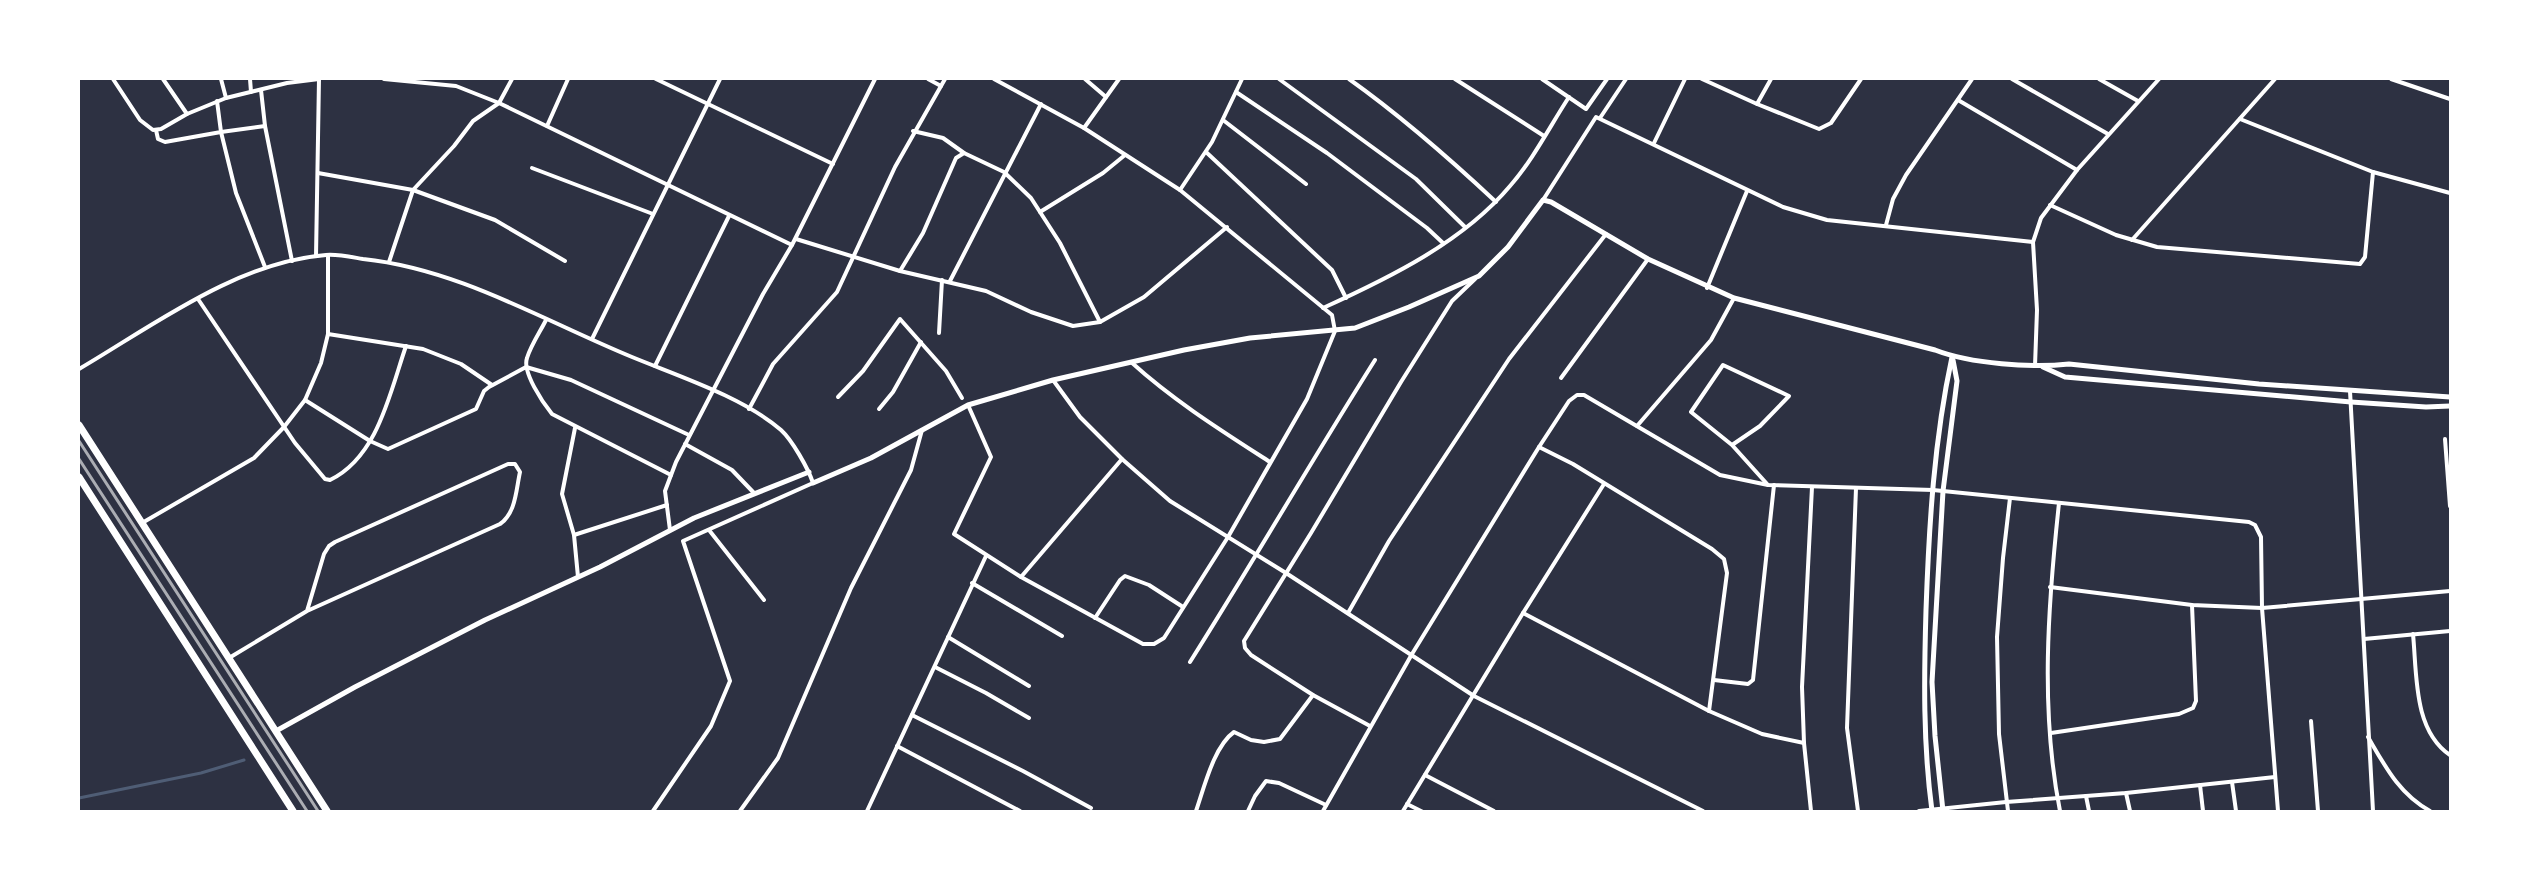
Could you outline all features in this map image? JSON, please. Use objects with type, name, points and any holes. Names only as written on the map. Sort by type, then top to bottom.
[{"type":"highway","points":[[79,425],[327,811]]},
{"type":"highway","points":[[79,477],[293,811]]},
{"type":"street","points":[[113,79],[140,120],[147,127],[156,130],[187,114],[226,98],[261,90],[287,81],[319,79],[316,256]]},
{"type":"street","points":[[163,79],[187,114]]},
{"type":"street","points":[[221,79],[226,98]]},
{"type":"street","points":[[250,79],[251,92]]},
{"type":"street","points":[[384,79],[414,80],[456,86],[499,103],[792,245]]},
{"type":"street","points":[[389,262],[413,190],[454,146],[467,127],[499,103],[512,79]]},
{"type":"street","points":[[547,126],[568,79]]},
{"type":"street","points":[[656,79],[833,164]]},
{"type":"street","points":[[592,339],[720,79]]},
{"type":"street","points":[[670,530],[665,491],[689,435],[763,294],[796,239],[874,79]]},
{"type":"street","points":[[928,79],[941,86]]},
{"type":"street","points":[[749,410],[773,364],[837,292],[913,132],[945,79]]},
{"type":"street","points":[[968,404],[991,458],[954,534],[1021,577],[1095,618],[1143,644],[1154,644],[1164,638],[1228,537],[1307,399],[1335,330],[1332,315],[1180,190],[1084,128],[994,79]]},
{"type":"street","points":[[1085,79],[1106,97]]},
{"type":"street","points":[[1084,128],[1119,79]]},
{"type":"street","points":[[1180,190],[1206,152],[1242,79]]},
{"type":"street","points":[[1279,79],[1416,179],[1465,227]]},
{"type":"street","points":[[1349,79],[1382,102],[1435,146],[1496,202]]},
{"type":"street","points":[[1455,79],[1544,136]]},
{"type":"street","points":[[1542,79],[1586,109],[1607,79]]},
{"type":"street","points":[[1600,118],[1626,79]]},
{"type":"street","points":[[1654,144],[1685,79]]},
{"type":"street","points":[[1702,79],[1811,127],[1825,128],[1831,124],[1861,79]]},
{"type":"street","points":[[1757,104],[1771,79]]},
{"type":"street","points":[[1886,225],[1893,199],[1906,175],[1972,79]]},
{"type":"street","points":[[2012,79],[2108,134]]},
{"type":"street","points":[[2100,79],[2138,101]]},
{"type":"street","points":[[2035,366],[2038,310],[2033,242],[2041,218],[2076,170],[2160,79]]},
{"type":"street","points":[[2132,240],[2275,79]]},
{"type":"street","points":[[2391,79],[2450,99]]},
{"type":"street","points":[[261,90],[265,126],[292,261]]},
{"type":"street","points":[[1236,92],[1327,153],[1427,228],[1443,243]]},
{"type":"street","points":[[1323,308],[1346,298],[1443,243],[1496,202],[1512,185],[1570,97]]},
{"type":"street","points":[[1958,100],[2076,170]]},
{"type":"street","points":[[217,101],[221,132],[236,193],[266,267]]},
{"type":"street","points":[[950,281],[1040,104]]},
{"type":"street","points":[[1370,726],[1313,695],[1251,655],[1246,648],[1244,640],[1246,634],[1286,573],[1401,382],[1452,302],[1459,292],[1479,276],[1508,247],[1543,200],[1596,117],[1747,191],[1783,207],[1827,220],[2033,242]]},
{"type":"street","points":[[2240,119],[2373,172],[2450,193]]},
{"type":"street","points":[[1223,120],[1306,184]]},
{"type":"street","points":[[156,130],[158,139],[165,142],[265,126]]},
{"type":"street","points":[[913,132],[943,138],[964,153],[1004,172],[1031,198],[1060,243],[1100,322]]},
{"type":"street","points":[[1206,152],[1332,270],[1346,298]]},
{"type":"street","points":[[900,271],[923,234],[956,158],[964,153]]},
{"type":"street","points":[[1040,212],[1103,173],[1125,155]]},
{"type":"street","points":[[532,168],[653,214]]},
{"type":"street","points":[[2050,205],[2116,235],[2157,247],[2360,264],[2365,257],[2373,172]]},
{"type":"street","points":[[318,173],[413,190],[495,220],[565,261]]},
{"type":"street","points":[[1707,288],[1747,191]]},
{"type":"street","points":[[1543,200],[1551,202],[1648,259],[1707,288],[1734,298],[1935,350],[1952,357],[2042,367],[2070,364],[2350,391],[2450,397]]},
{"type":"street","points":[[655,366],[729,216]]},
{"type":"street","points":[[796,239],[900,271],[950,281],[986,291],[1031,312],[1073,326],[1100,322],[1144,297],[1227,227]]},
{"type":"street","points":[[1348,613],[1389,542],[1508,359],[1606,234]]},
{"type":"street","points":[[142,523],[254,458],[284,427],[305,400],[321,363],[328,334],[328,255]]},
{"type":"street","points":[[79,369],[232,279],[266,267],[328,255],[389,262],[474,287],[546,320],[712,389],[782,430],[810,472],[814,483]]},
{"type":"street","points":[[1561,378],[1648,259]]},
{"type":"street","points":[[653,811],[711,726],[730,681],[683,541],[871,458],[968,404],[1053,380],[1250,338],[1355,328],[1409,308],[1479,276]]},
{"type":"street","points":[[939,333],[942,280]]},
{"type":"street","points":[[1636,426],[1711,340],[1734,298]]},
{"type":"street","points":[[198,299],[284,427],[320,474],[330,480],[361,456],[370,441],[387,402],[406,346]]},
{"type":"street","points":[[838,398],[863,371],[898,319],[946,371],[962,398]]},
{"type":"street","points":[[546,320],[527,359],[526,367],[552,414],[575,428],[671,475]]},
{"type":"street","points":[[328,334],[423,349],[461,364],[492,385]]},
{"type":"street","points":[[879,409],[893,392],[921,342]]},
{"type":"street","points":[[1932,810],[1923,710],[1928,545],[1943,400],[1952,357]]},
{"type":"street","points":[[1942,810],[1932,682],[1943,491],[1957,380],[1952,357]]},
{"type":"street","points":[[1190,662],[1258,555],[1313,458],[1375,360]]},
{"type":"street","points":[[1131,362],[1168,394],[1270,462]]},
{"type":"street","points":[[1732,445],[1760,426],[1789,396],[1723,365],[1692,412],[1732,445],[1768,485]]},
{"type":"street","points":[[305,400],[370,441],[388,449],[476,409],[484,391],[526,367],[571,380],[689,435]]},
{"type":"street","points":[[2042,367],[2065,377],[2350,402],[2426,407],[2450,406]]},
{"type":"street","points":[[1053,380],[1080,417],[1122,459],[1170,501],[1258,555],[1474,696],[1703,811]]},
{"type":"street","points":[[2350,391],[2364,639],[2367,735],[2373,811]]},
{"type":"street","points":[[1323,811],[1412,654],[1539,448],[1569,401],[1577,395],[1584,396],[1720,475],[1768,485],[1933,490],[2249,522],[2255,525],[2261,537],[2262,608],[2278,811]]},
{"type":"street","points":[[575,428],[562,494],[574,535],[578,577]]},
{"type":"street","points":[[740,811],[778,758],[851,588],[911,470],[922,430]]},
{"type":"street","points":[[2445,439],[2450,506]]},
{"type":"street","points":[[685,444],[732,470],[754,493]]},
{"type":"street","points":[[1539,448],[1573,464],[1712,549],[1724,559],[1727,573],[1709,712]]},
{"type":"street","points":[[1021,577],[1122,459]]},
{"type":"street","points":[[229,658],[306,611],[500,524],[509,516],[512,509],[520,472],[518,468],[515,464],[508,464],[329,546],[324,554],[306,611]]},
{"type":"street","points":[[276,731],[355,687],[476,624],[578,577],[694,518],[810,472]]},
{"type":"street","points":[[1403,811],[1604,484]]},
{"type":"street","points":[[1714,680],[1748,684],[1753,680],[1774,485]]},
{"type":"street","points":[[1811,811],[1804,743],[1802,687],[1812,487]]},
{"type":"street","points":[[1856,488],[1847,728],[1858,811]]},
{"type":"street","points":[[2008,811],[2000,734],[1997,637],[2010,498]]},
{"type":"street","points":[[2059,504],[2050,587],[2047,640],[2050,733],[2060,811]]},
{"type":"street","points":[[574,535],[668,505]]},
{"type":"street","points":[[709,530],[764,600]]},
{"type":"street","points":[[867,811],[986,556]]},
{"type":"street","points":[[1095,618],[1120,580],[1126,576],[1149,585],[1182,607]]},
{"type":"street","points":[[972,584],[1062,636]]},
{"type":"street","points":[[2050,587],[2192,604],[2262,608],[2362,601],[2450,591]]},
{"type":"street","points":[[2050,733],[2179,714],[2193,708],[2196,701],[2192,604]]},
{"type":"street","points":[[1523,613],[1709,712],[1762,734],[1804,743]]},
{"type":"street","points":[[2364,639],[2450,631]]},
{"type":"street","points":[[2413,634],[2419,693],[2424,720],[2434,740],[2450,756]]},
{"type":"street","points":[[948,637],[1029,686]]},
{"type":"street","points":[[935,667],[1029,718]]},
{"type":"street","points":[[1196,811],[1213,762],[1228,736],[1234,732],[1258,741],[1280,739],[1313,695]]},
{"type":"street","points":[[912,715],[1091,808]]},
{"type":"street","points":[[2311,721],[2318,811]]},
{"type":"street","points":[[2367,735],[2401,789],[2430,811]]},
{"type":"street","points":[[897,746],[1020,811]]},
{"type":"street","points":[[1425,776],[1494,811]]},
{"type":"street","points":[[1919,811],[2006,802],[2126,794],[2275,777]]},
{"type":"street","points":[[1248,811],[1255,796],[1266,781],[1279,783],[1326,805]]},
{"type":"street","points":[[2232,782],[2236,811]]},
{"type":"street","points":[[2200,786],[2203,811]]},
{"type":"street","points":[[2126,794],[2130,811]]},
{"type":"street","points":[[2086,796],[2089,811]]},
{"type":"street","points":[[1407,804],[1421,811]]},
{"type":"waterway","points":[[79,798],[201,773],[244,760]]},
{"type":"railway","points":[[79,441],[318,811]]},
{"type":"railway","points":[[79,459],[307,811]]}]
